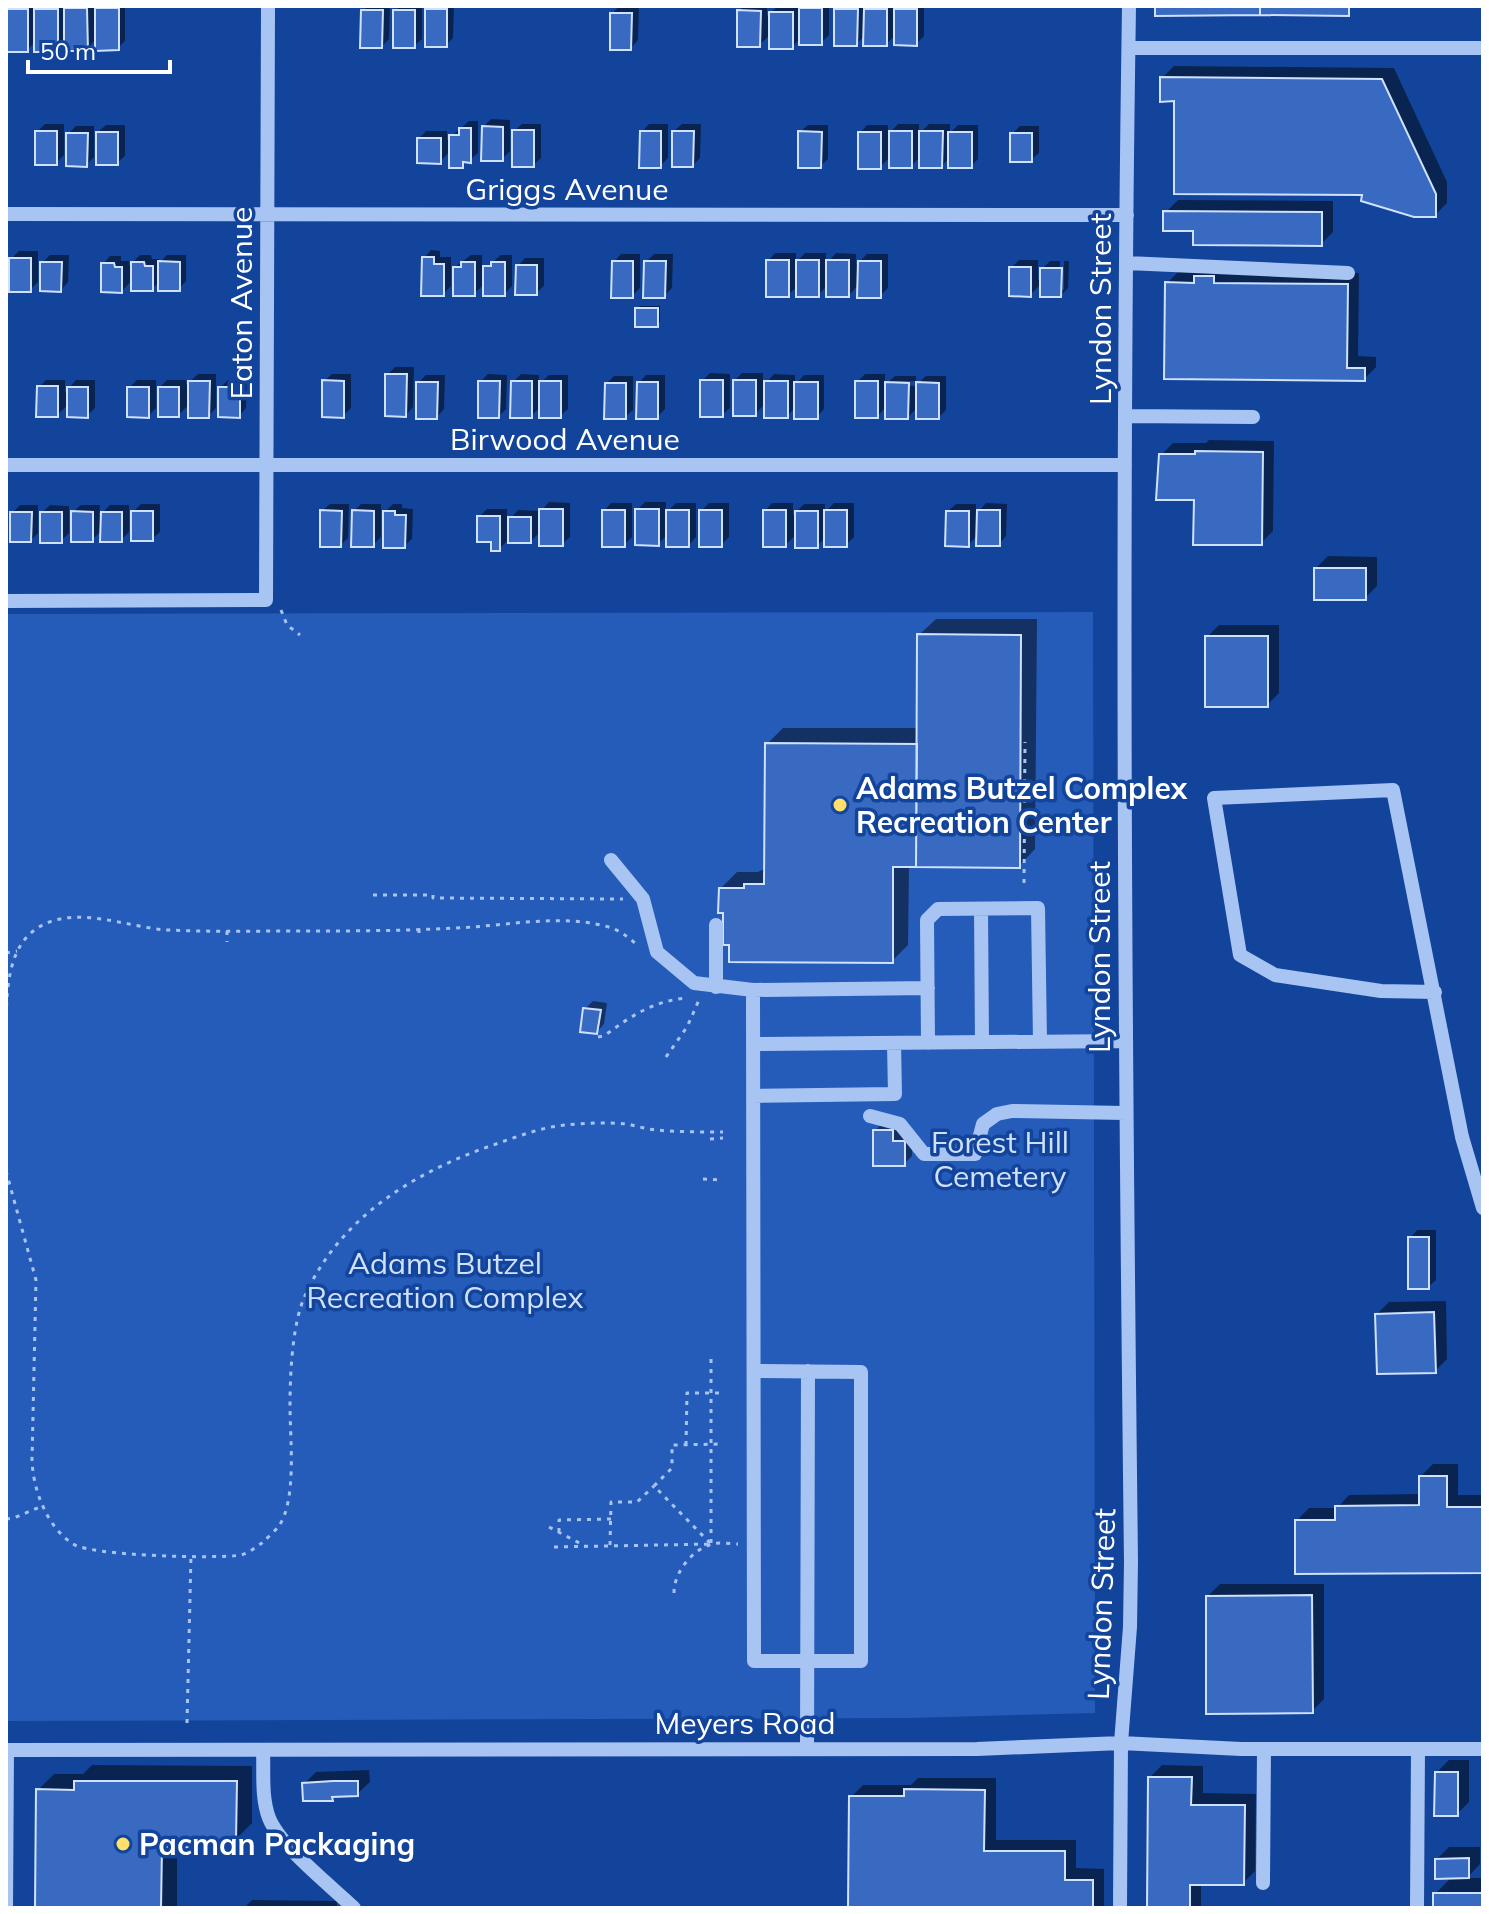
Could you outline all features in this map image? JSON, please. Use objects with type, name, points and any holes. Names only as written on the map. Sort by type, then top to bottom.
[{"type":"street","name":"Eaton Avenue","points":[[266,600],[268,6]]},
{"type":"street","name":"Lyndon Street","points":[[1120,1908],[1121,1743],[1129,1651],[1131,1562],[1125,1113],[1125,416],[1129,6]]},
{"type":"street","points":[[1129,48],[1483,48]]},
{"type":"street","name":"Griggs Avenue","points":[[6,214],[1127,215]]},
{"type":"street","points":[[1127,263],[1348,273]]},
{"type":"street","points":[[1125,416],[1253,417]]},
{"type":"street","name":"Birwood Avenue","points":[[6,465],[1125,465]]},
{"type":"street","points":[[6,601],[266,600]]},
{"type":"street","points":[[1435,992],[1381,991],[1275,975],[1240,955],[1214,798],[1393,790],[1435,992],[1462,1137],[1483,1208]]},
{"type":"street","points":[[611,860],[643,899],[657,952],[694,983],[753,990],[928,988]]},
{"type":"street","points":[[928,1043],[927,920],[938,909],[1038,908],[1040,1042]]},
{"type":"street","points":[[981,909],[982,1042]]},
{"type":"street","points":[[716,925],[716,987]]},
{"type":"street","points":[[753,990],[754,1661],[861,1661],[861,1372],[754,1371]]},
{"type":"street","points":[[753,1044],[1126,1041]]},
{"type":"street","points":[[753,1096],[895,1094],[894,1043]]},
{"type":"street","points":[[905,1154],[975,1154],[983,1124],[997,1114],[1012,1111],[1125,1113]]},
{"type":"street","points":[[870,1116],[900,1124],[924,1154]]},
{"type":"street","points":[[807,1749],[808,1371]]},
{"type":"street","name":"Meyers Road","points":[[6,1750],[977,1749],[1121,1743],[1264,1749],[1483,1749]]},
{"type":"street","points":[[1263,1883],[1264,1749]]},
{"type":"street","points":[[1417,1908],[1418,1749]]},
{"type":"street","points":[[6,1750],[6,1908]]},
{"type":"street","points":[[263,1750],[265,1803],[273,1825],[354,1908]]},
{"type":"path","points":[[266,600],[278,603],[287,625],[300,635]]},
{"type":"path","points":[[1024,883],[1025,742]]},
{"type":"path","points":[[373,895],[643,899]]},
{"type":"path","points":[[6,1047],[9,982],[17,951],[32,931],[64,919],[111,920],[163,930],[227,931],[419,929],[531,922],[605,925],[621,931],[639,946],[657,952]]},
{"type":"path","points":[[419,929],[419,938]]},
{"type":"path","points":[[227,931],[227,942]]},
{"type":"path","points":[[6,953],[17,951]]},
{"type":"path","points":[[598,1037],[644,1008],[665,1001],[700,999],[687,1027],[666,1057]]},
{"type":"path","points":[[6,1171],[8,1192],[36,1280],[32,1460],[33,1480],[42,1506],[60,1533],[75,1545],[96,1552],[217,1557],[245,1554],[261,1544],[280,1525],[288,1491],[290,1399],[302,1301],[335,1248],[364,1214],[423,1173],[529,1132],[565,1125],[624,1124],[654,1130],[723,1132]]},
{"type":"path","points":[[710,1139],[723,1138]]},
{"type":"path","points":[[703,1179],[723,1180]]},
{"type":"path","points":[[711,1359],[711,1544]]},
{"type":"path","points":[[686,1445],[687,1393],[723,1393]]},
{"type":"path","points":[[610,1546],[611,1502],[637,1502],[672,1468],[672,1445],[723,1444]]},
{"type":"path","points":[[654,1486],[711,1544]]},
{"type":"path","points":[[6,1519],[42,1506]]},
{"type":"path","points":[[559,1532],[559,1520],[611,1519]]},
{"type":"path","points":[[549,1527],[585,1546]]},
{"type":"path","points":[[554,1547],[754,1543]]},
{"type":"path","points":[[674,1593],[678,1572],[686,1562],[711,1544]]},
{"type":"path","points":[[187,1723],[191,1555]]},
{"type":"green space","name":"Adams Butzel Recreation Complex","points":[[1093,612],[1095,1713],[908,1718],[6,1721],[6,614]]},
{"type":"building","points":[[1155,6],[1260,6],[1260,15],[1155,16]]},
{"type":"building","points":[[1260,6],[1349,6],[1349,16],[1260,15]]},
{"type":"building","points":[[64,8],[87,8],[88,51],[64,51]]},
{"type":"building","points":[[95,8],[119,8],[119,50],[95,51]]},
{"type":"building","points":[[799,8],[822,8],[822,45],[799,45]]},
{"type":"building","points":[[6,9],[28,9],[28,52],[6,52]]},
{"type":"building","points":[[34,9],[58,9],[58,52],[34,52]]},
{"type":"building","points":[[425,9],[447,9],[447,47],[425,47]]},
{"type":"building","points":[[834,9],[858,9],[857,46],[834,46]]},
{"type":"building","points":[[864,9],[887,9],[887,46],[863,46]]},
{"type":"building","points":[[894,9],[917,9],[917,46],[894,45]]},
{"type":"building","points":[[361,10],[383,10],[382,48],[360,48]]},
{"type":"building","points":[[393,10],[415,10],[415,48],[393,48]]},
{"type":"building","points":[[737,10],[761,11],[760,47],[737,47]]},
{"type":"building","points":[[769,12],[793,12],[793,49],[769,49]]},
{"type":"building","points":[[610,13],[632,13],[631,50],[610,50]]},
{"type":"building","points":[[1160,77],[1382,79],[1436,194],[1436,217],[1414,217],[1361,201],[1362,195],[1174,194],[1174,101],[1160,102]]},
{"type":"building","points":[[482,126],[503,127],[503,161],[481,161]]},
{"type":"building","points":[[459,128],[471,128],[471,163],[463,162],[463,168],[449,168],[449,135],[459,135]]},
{"type":"building","points":[[512,130],[534,130],[534,167],[512,167]]},
{"type":"building","points":[[35,131],[57,131],[57,165],[35,165]]},
{"type":"building","points":[[640,131],[661,131],[661,168],[639,168]]},
{"type":"building","points":[[672,131],[694,131],[693,167],[672,167]]},
{"type":"building","points":[[798,131],[822,132],[821,168],[798,168]]},
{"type":"building","points":[[889,131],[912,131],[912,168],[889,168]]},
{"type":"building","points":[[919,131],[943,131],[942,168],[919,168]]},
{"type":"building","points":[[96,132],[118,132],[118,165],[96,165]]},
{"type":"building","points":[[858,132],[881,132],[881,169],[858,169]]},
{"type":"building","points":[[948,132],[972,132],[972,168],[948,168]]},
{"type":"building","points":[[66,133],[88,133],[87,167],[66,166]]},
{"type":"building","points":[[1010,133],[1032,133],[1032,162],[1010,162]]},
{"type":"building","points":[[417,138],[441,138],[441,164],[417,163]]},
{"type":"building","points":[[1163,211],[1322,212],[1322,246],[1193,245],[1193,231],[1163,231]]},
{"type":"building","points":[[422,257],[434,257],[434,264],[444,264],[444,296],[421,296]]},
{"type":"building","points":[[9,258],[31,258],[31,292],[9,292]]},
{"type":"building","points":[[766,260],[789,260],[789,297],[766,297]]},
{"type":"building","points":[[796,260],[819,260],[819,297],[796,297]]},
{"type":"building","points":[[826,260],[849,260],[849,297],[826,297]]},
{"type":"building","points":[[158,261],[180,262],[180,291],[158,291]]},
{"type":"building","points":[[612,261],[633,261],[633,298],[611,298]]},
{"type":"building","points":[[644,261],[666,261],[665,298],[643,298]]},
{"type":"building","points":[[858,261],[881,261],[881,298],[857,298]]},
{"type":"building","points":[[40,262],[62,262],[61,292],[40,291]]},
{"type":"building","points":[[131,262],[153,266],[153,291],[131,291]]},
{"type":"building","points":[[461,262],[475,262],[475,296],[453,296],[453,267],[461,267]]},
{"type":"building","points":[[491,262],[505,262],[505,296],[483,296],[483,266],[491,266]]},
{"type":"building","points":[[101,263],[114,263],[115,267],[122,267],[122,293],[101,292]]},
{"type":"building","points":[[516,265],[537,265],[537,295],[515,295]]},
{"type":"building","points":[[1009,267],[1031,267],[1031,297],[1009,296]]},
{"type":"building","points":[[1040,268],[1062,268],[1061,297],[1040,297]]},
{"type":"building","points":[[1194,276],[1214,276],[1214,283],[1348,284],[1347,368],[1365,368],[1365,381],[1164,379],[1165,282],[1194,283]]},
{"type":"building","points":[[635,308],[658,308],[658,327],[635,327]]},
{"type":"building","points":[[385,374],[407,374],[406,417],[385,416]]},
{"type":"building","points":[[322,380],[344,381],[344,418],[322,417]]},
{"type":"building","points":[[700,380],[723,380],[723,417],[700,417]]},
{"type":"building","points":[[733,380],[756,380],[756,416],[733,416]]},
{"type":"building","points":[[188,381],[210,381],[209,418],[188,418]]},
{"type":"building","points":[[478,381],[500,381],[499,418],[478,418]]},
{"type":"building","points":[[511,381],[532,381],[532,418],[510,418]]},
{"type":"building","points":[[539,381],[561,381],[561,418],[539,418]]},
{"type":"building","points":[[764,381],[788,381],[788,418],[764,418]]},
{"type":"building","points":[[855,381],[878,381],[878,418],[855,418]]},
{"type":"building","points":[[416,382],[438,382],[437,419],[416,419]]},
{"type":"building","points":[[637,382],[658,382],[658,419],[636,419]]},
{"type":"building","points":[[794,382],[818,382],[818,419],[794,419]]},
{"type":"building","points":[[885,382],[909,383],[908,419],[885,419]]},
{"type":"building","points":[[916,382],[939,383],[939,419],[916,419]]},
{"type":"building","points":[[605,383],[626,383],[626,419],[604,419]]},
{"type":"building","points":[[37,386],[58,386],[58,417],[36,417]]},
{"type":"building","points":[[67,387],[88,387],[88,418],[67,417]]},
{"type":"building","points":[[127,387],[149,387],[149,418],[127,417]]},
{"type":"building","points":[[158,387],[179,387],[179,417],[158,417]]},
{"type":"building","points":[[218,387],[240,387],[240,418],[218,417]]},
{"type":"building","points":[[1195,451],[1263,452],[1262,545],[1193,545],[1194,500],[1156,500],[1159,454],[1195,454]]},
{"type":"building","points":[[539,509],[563,509],[563,546],[539,546]]},
{"type":"building","points":[[635,509],[659,509],[659,546],[635,545]]},
{"type":"building","points":[[320,510],[342,511],[341,547],[320,547]]},
{"type":"building","points":[[352,510],[374,511],[374,547],[351,547]]},
{"type":"building","points":[[602,510],[625,510],[625,547],[602,547]]},
{"type":"building","points":[[666,510],[689,510],[689,547],[666,547]]},
{"type":"building","points":[[699,510],[722,510],[722,547],[699,547]]},
{"type":"building","points":[[763,510],[786,510],[786,547],[763,547]]},
{"type":"building","points":[[824,510],[847,510],[847,547],[824,547]]},
{"type":"building","points":[[977,510],[1000,510],[1000,546],[976,546]]},
{"type":"building","points":[[71,511],[93,512],[93,542],[71,542]]},
{"type":"building","points":[[131,511],[153,511],[153,541],[131,541]]},
{"type":"building","points":[[383,511],[406,515],[405,548],[383,548]]},
{"type":"building","points":[[795,511],[818,511],[818,548],[795,548]]},
{"type":"building","points":[[946,511],[969,511],[969,547],[945,546]]},
{"type":"building","points":[[10,512],[32,512],[31,542],[10,542]]},
{"type":"building","points":[[40,512],[62,512],[62,543],[40,543]]},
{"type":"building","points":[[101,512],[122,512],[122,542],[100,542]]},
{"type":"building","points":[[477,516],[500,516],[500,551],[491,551],[491,542],[477,542]]},
{"type":"building","points":[[508,517],[531,517],[531,543],[508,543]]},
{"type":"building","points":[[1314,568],[1366,568],[1366,600],[1314,600]]},
{"type":"building","points":[[917,634],[1021,635],[1020,868],[916,867]]},
{"type":"building","points":[[1205,636],[1268,636],[1268,707],[1205,707]]},
{"type":"building","name":"Adams Butzel Complex Recreation Center","points":[[765,743],[917,744],[916,867],[893,867],[893,963],[729,962],[729,945],[723,945],[723,913],[718,913],[719,888],[764,884]]},
{"type":"building","points":[[583,1008],[601,1010],[597,1034],[580,1032]]},
{"type":"building","points":[[873,1130],[893,1130],[893,1141],[905,1141],[905,1166],[873,1166]]},
{"type":"building","points":[[1408,1237],[1429,1237],[1429,1289],[1408,1289]]},
{"type":"building","points":[[1434,1312],[1436,1373],[1377,1374],[1375,1314]]},
{"type":"building","points":[[1419,1476],[1447,1476],[1447,1507],[1483,1507],[1483,1573],[1295,1574],[1295,1520],[1335,1520],[1335,1506],[1419,1505]]},
{"type":"building","points":[[1312,1595],[1313,1713],[1206,1714],[1206,1596]]},
{"type":"building","points":[[1435,1772],[1458,1772],[1458,1816],[1434,1816]]},
{"type":"building","points":[[1148,1777],[1192,1777],[1191,1805],[1245,1805],[1244,1885],[1190,1885],[1190,1908],[1147,1908]]},
{"type":"building","name":"Pacman Packaging","points":[[74,1781],[237,1781],[236,1841],[211,1840],[212,1848],[162,1847],[161,1908],[35,1908],[36,1789],[74,1790]]},
{"type":"building","points":[[358,1781],[358,1796],[332,1797],[333,1801],[303,1801],[302,1783]]},
{"type":"building","points":[[904,1789],[985,1790],[984,1851],[1065,1851],[1065,1880],[1093,1880],[1093,1908],[848,1908],[849,1796],[904,1796]]},
{"type":"building","points":[[1469,1858],[1469,1878],[1435,1879],[1435,1859]]},
{"type":"building","points":[[1433,1893],[1483,1893],[1483,1908],[1433,1908]]},
{"type":"place","name":"Adams Butzel Complex Recreation Center","points":[[840,805]]},
{"type":"place","name":"Pacman Packaging","points":[[123,1844]]},
{"type":"park label","name":"Forest Hill Cemetery","points":[[1000,1159]]}]
